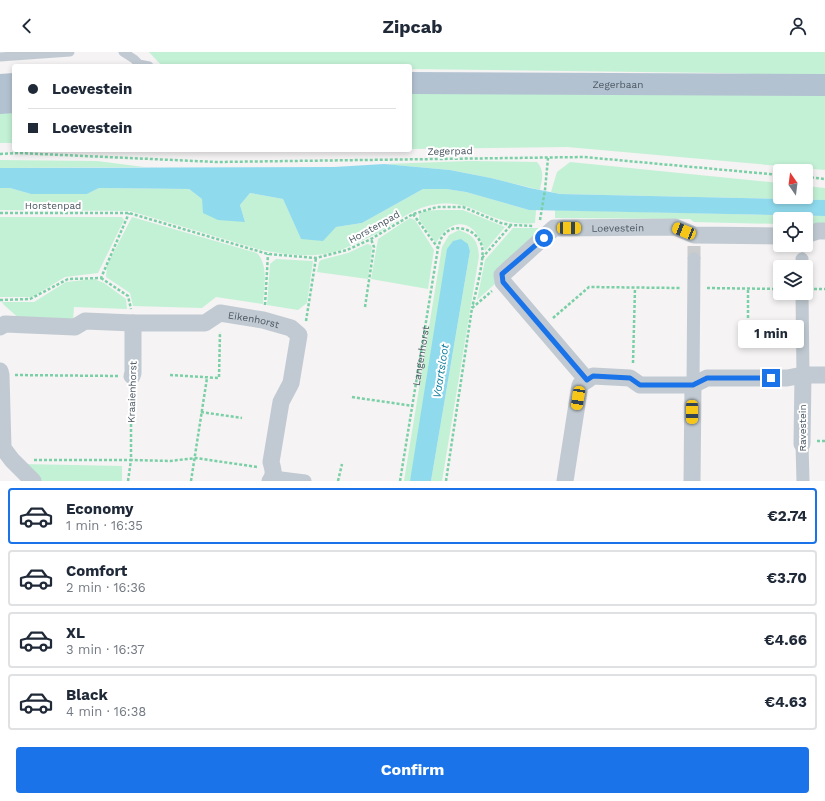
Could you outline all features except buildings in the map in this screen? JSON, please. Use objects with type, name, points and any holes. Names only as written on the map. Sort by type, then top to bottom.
[{"type":"main road","name":"Zegerbaan","points":[[412,83],[825,85]]},
{"type":"main road","points":[[0,85],[12,84]]},
{"type":"main road","points":[[0,103],[12,102]]},
{"type":"street","name":"Loevestein","points":[[554,228],[675,227],[694,240],[773,236]]},
{"type":"street","points":[[554,228],[502,274],[503,282],[587,380]]},
{"type":"street","points":[[813,235],[818,231],[825,231]]},
{"type":"street","points":[[692,481],[694,259]]},
{"type":"street","points":[[802,300],[803,375]]},
{"type":"street","name":"Eikenhorst","points":[[0,327],[6,324],[75,327],[85,321],[205,323],[220,313],[263,320],[291,328],[299,335]]},
{"type":"street","name":"Kraaienhorst","points":[[132,376],[133,323]]},
{"type":"street","points":[[299,335],[291,383],[281,402],[271,462],[272,476],[305,481]]},
{"type":"street","points":[[1,373],[3,448],[12,460],[33,481]]},
{"type":"street","points":[[566,481],[580,385],[593,376],[630,378],[640,385],[693,385],[707,378],[787,378],[803,375],[825,375]]},
{"type":"street","name":"Ravestein","points":[[803,375],[803,481]]},
{"type":"lane","points":[[0,57],[70,52]]},
{"type":"lane","points":[[123,52],[134,59],[137,64]]},
{"type":"path","name":"Zegerpad","points":[[0,154],[18,153],[217,162],[584,157],[773,174]]},
{"type":"path","points":[[540,220],[548,158]]},
{"type":"path","points":[[813,178],[825,179]]},
{"type":"path","name":"Horstenpad","points":[[0,213],[129,213],[268,254],[316,258],[347,250],[371,239],[413,214],[437,207],[463,207],[501,223],[511,225],[538,226],[546,230],[554,228]]},
{"type":"path","points":[[101,278],[129,213]]},
{"type":"path","points":[[413,214],[438,248]]},
{"type":"path","points":[[482,259],[511,225]]},
{"type":"path","points":[[438,248],[442,237],[447,232],[460,227],[474,232],[482,247],[482,259],[472,308],[446,481]]},
{"type":"path","points":[[365,307],[374,246],[371,239]]},
{"type":"path","name":"Langenhorst","points":[[400,481],[438,248]]},
{"type":"path","points":[[263,320],[266,299],[268,254]]},
{"type":"path","points":[[299,335],[305,329],[316,258]]},
{"type":"path","points":[[0,300],[30,299],[68,279],[101,278],[128,296],[133,323]]},
{"type":"path","points":[[542,328],[589,287],[773,289]]},
{"type":"path","points":[[632,379],[635,288]]},
{"type":"path","points":[[748,288],[748,338]]},
{"type":"path","points":[[472,308],[490,293]]},
{"type":"path","points":[[170,375],[219,378],[220,328],[213,318]]},
{"type":"path","points":[[1,373],[132,376]]},
{"type":"path","name":"Kraaienhorst","points":[[128,481],[131,460],[132,376]]},
{"type":"path","points":[[191,481],[207,378]]},
{"type":"path","points":[[352,397],[413,406]]},
{"type":"path","points":[[201,412],[242,418]]},
{"type":"path","points":[[12,460],[170,461],[195,459],[272,476]]},
{"type":"path","points":[[338,481],[342,464]]},
{"type":"green space","points":[[149,52],[825,52],[825,76],[719,73],[412,69],[412,64],[160,64]]},
{"type":"green space","points":[[412,89],[825,95],[825,170],[813,169],[813,164],[773,164],[773,165],[567,147],[412,149]]},
{"type":"green space","points":[[12,107],[12,143],[0,143],[0,108]]},
{"type":"green space","points":[[0,160],[97,161],[144,167],[0,168]]},
{"type":"green space","points":[[470,161],[537,162],[540,165],[542,172],[540,190],[450,170],[384,164]]},
{"type":"green space","points":[[570,162],[773,182],[773,199],[560,194],[551,192],[557,172]]},
{"type":"green space","points":[[813,187],[825,188],[825,200],[813,200]]},
{"type":"green space","points":[[0,188],[10,188],[31,194],[87,194],[99,188],[189,189],[202,199],[245,222],[240,205],[250,193],[283,199],[301,239],[336,227],[362,223],[423,189],[446,189],[466,192],[529,210],[536,210],[535,223],[523,224],[506,221],[472,208],[456,204],[438,204],[413,211],[378,233],[345,248],[334,252],[304,255],[261,250],[130,211],[0,210]]},
{"type":"green space","points":[[463,210],[505,227],[485,251],[483,244],[475,232],[465,225],[459,224],[452,226],[444,232],[436,243],[419,219],[419,214],[426,211]]},
{"type":"green space","points":[[555,210],[773,215],[773,224],[694,222],[690,219],[555,218]]},
{"type":"green space","points":[[813,216],[825,216],[825,224],[813,224]]},
{"type":"green space","points":[[0,217],[122,217],[124,220],[98,273],[65,277],[32,297],[0,297]]},
{"type":"green space","points":[[132,217],[257,253],[263,264],[265,277],[263,304],[216,297],[202,308],[133,306],[130,293],[106,277],[107,265]]},
{"type":"green space","points":[[410,218],[415,220],[434,250],[428,289],[371,279],[378,239]]},
{"type":"green space","points":[[513,228],[549,228],[496,283],[477,300],[485,260]]},
{"type":"green space","points":[[459,230],[468,234],[474,239],[479,256],[442,481],[431,481],[470,251],[468,244],[410,481],[404,481],[442,247],[449,235]]},
{"type":"green space","points":[[367,244],[371,245],[372,248],[368,279],[317,272],[319,262],[321,260],[348,253]]},
{"type":"green space","points":[[276,259],[313,261],[307,303],[298,310],[267,305],[270,264]]},
{"type":"green space","points":[[94,279],[104,283],[126,299],[127,309],[74,307],[73,321],[21,320],[2,302],[34,302],[66,282]]},
{"type":"green space","points":[[22,464],[122,466],[122,481],[40,481]]},
{"type":"water","points":[[384,164],[450,170],[560,194],[773,199],[773,204],[813,204],[813,200],[825,200],[825,216],[813,216],[813,212],[773,212],[773,215],[529,210],[466,192],[446,189],[423,189],[362,223],[336,227],[323,241],[301,239],[283,199],[250,193],[240,205],[245,222],[218,220],[203,213],[202,199],[189,189],[99,188],[87,194],[31,194],[10,188],[0,188],[0,168],[334,167]]},
{"type":"water","name":"Vaartsloot","points":[[461,239],[468,244],[470,251],[431,481],[410,481],[447,249],[453,241]]},
{"type":"tunnel","points":[[694,245],[694,259]]},
{"type":"route","points":[[544,238],[502,274],[503,282],[587,380],[593,376],[630,378],[640,385],[693,385],[707,378],[771,378]]}]
